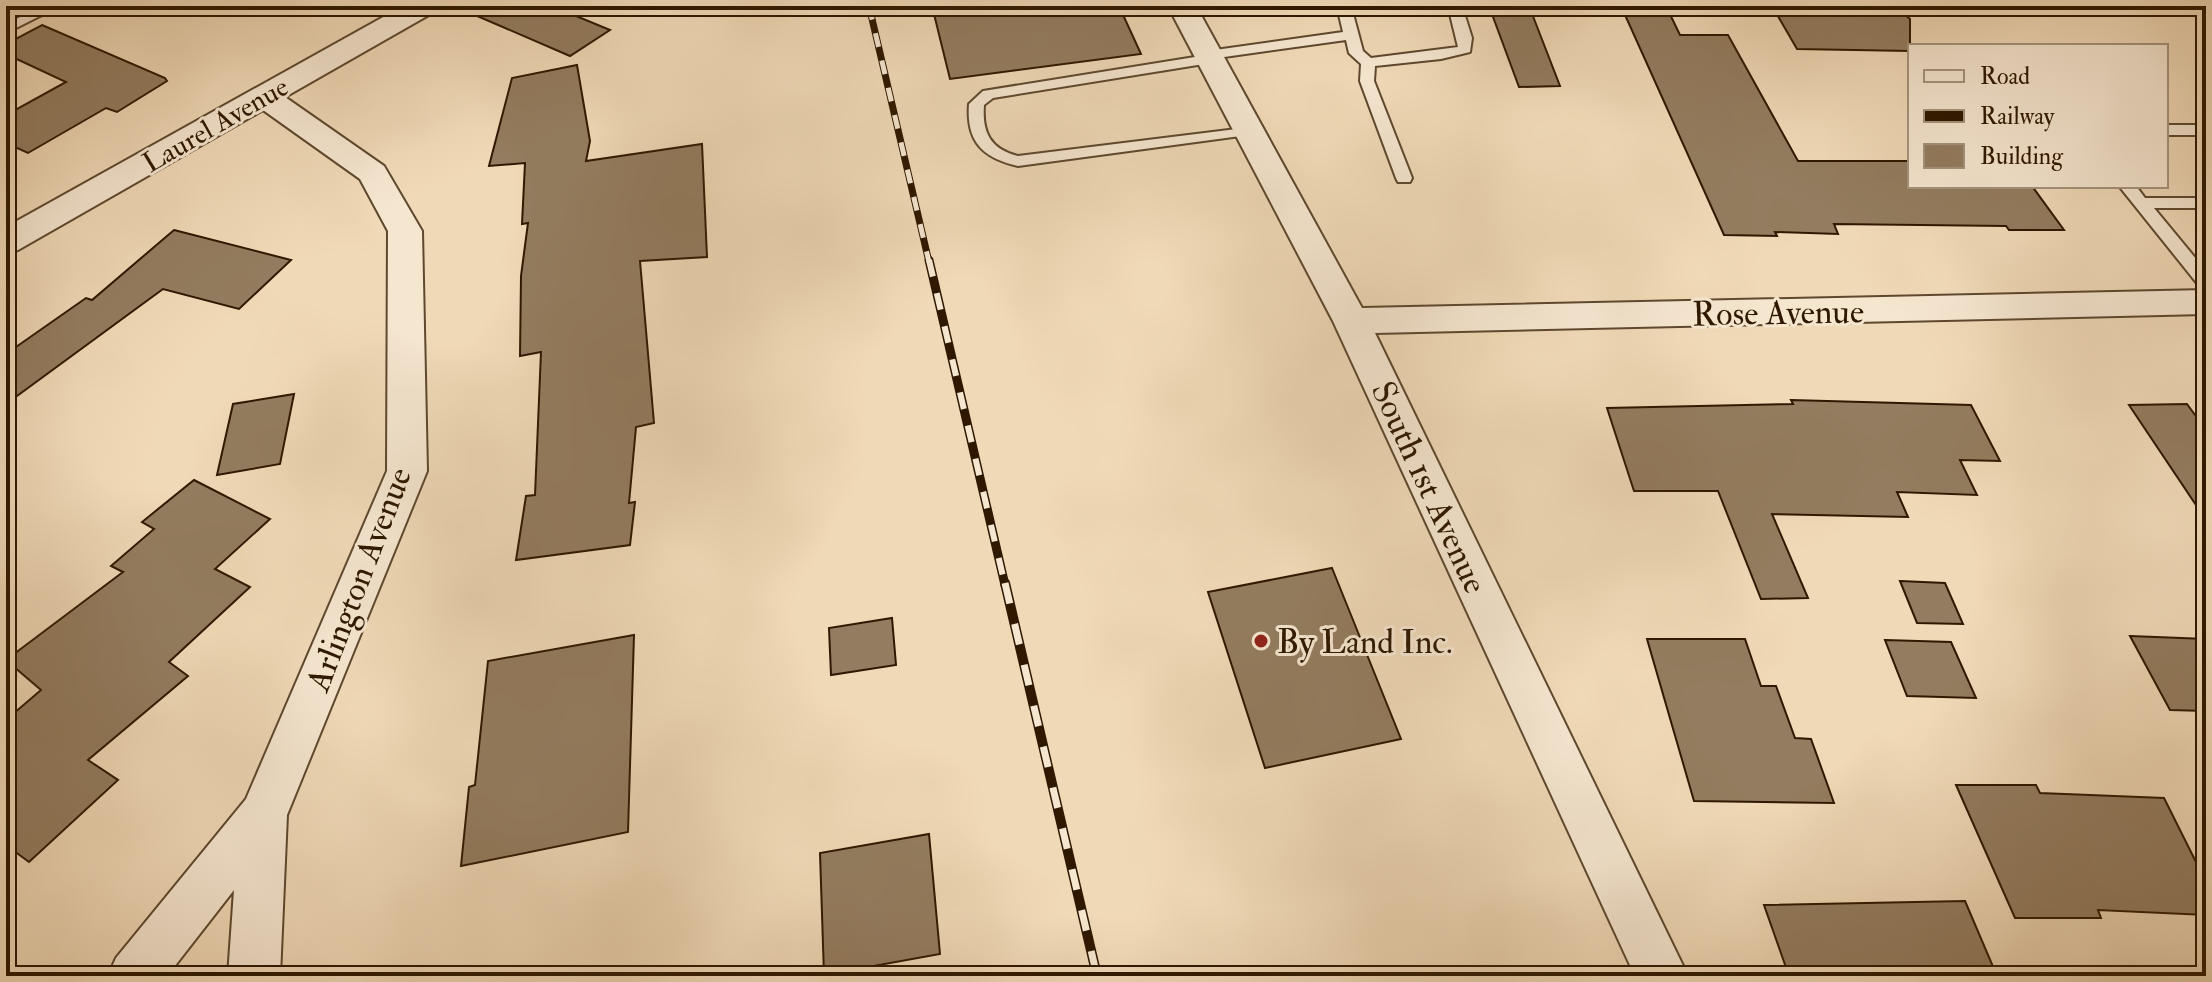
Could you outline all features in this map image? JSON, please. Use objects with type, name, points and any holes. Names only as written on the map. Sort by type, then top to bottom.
[{"type":"street","name":"Laurel Avenue","points":[[6,242],[424,6]]},
{"type":"street","name":"South 1st Avenue","points":[[1182,6],[1351,321],[1662,976]]},
{"type":"street","name":"Arlington Avenue","points":[[134,976],[263,815],[407,471],[405,231],[373,173],[264,96]]},
{"type":"street","name":"Rose Avenue","points":[[1351,321],[2206,302]]},
{"type":"street","points":[[254,976],[263,815]]},
{"type":"lane","points":[[6,29],[53,6]]},
{"type":"lane","points":[[1344,6],[1356,53],[1368,63]]},
{"type":"lane","points":[[1368,63],[1383,58],[1450,54],[1465,49],[1465,38],[1455,6]]},
{"type":"lane","points":[[1248,130],[1018,161],[995,157],[985,148],[975,116],[977,104],[988,94],[1351,35]]},
{"type":"lane","points":[[1368,63],[1367,81],[1404,178]]},
{"type":"lane","points":[[2168,130],[2206,130]]},
{"type":"lane","points":[[2129,188],[2206,283]]},
{"type":"lane","points":[[2141,203],[2206,203]]},
{"type":"building","points":[[454,6],[552,6],[610,30],[570,56]]},
{"type":"building","points":[[932,6],[1119,6],[1141,54],[950,79]]},
{"type":"building","points":[[1489,6],[1529,6],[1560,86],[1519,87]]},
{"type":"building","points":[[1621,6],[1666,6],[1680,35],[1728,35],[1798,161],[1908,161],[1908,188],[2033,188],[2064,230],[2009,230],[2006,226],[1834,224],[1838,234],[1775,232],[1777,236],[1724,235]]},
{"type":"building","points":[[1772,6],[1894,6],[1910,19],[1908,51],[1797,49]]},
{"type":"building","points":[[42,25],[167,81],[117,112],[106,108],[28,153],[6,143],[6,115],[66,82],[6,54],[6,44]]},
{"type":"building","points":[[577,65],[590,141],[586,161],[702,144],[707,257],[640,261],[654,423],[636,427],[629,503],[635,502],[630,545],[516,560],[526,496],[535,495],[541,352],[520,356],[521,276],[528,223],[522,224],[525,163],[489,166],[512,78]]},
{"type":"building","points":[[174,230],[291,260],[239,309],[163,289],[6,404],[6,354],[86,298],[92,300]]},
{"type":"building","points":[[294,394],[280,464],[217,475],[233,404]]},
{"type":"building","points":[[1791,400],[1971,405],[2000,461],[1960,460],[1977,495],[1897,492],[1908,517],[1772,514],[1808,598],[1761,599],[1718,491],[1634,491],[1607,408],[1793,404]]},
{"type":"building","points":[[2187,404],[2206,430],[2206,520],[2129,405]]},
{"type":"building","points":[[194,480],[270,519],[215,569],[250,587],[169,662],[188,676],[88,760],[118,780],[29,862],[6,845],[6,720],[41,690],[6,660],[123,572],[111,566],[154,529],[142,522]]},
{"type":"building","points":[[1332,568],[1401,739],[1265,768],[1208,592]]},
{"type":"building","points":[[1900,581],[1945,583],[1963,624],[1917,623]]},
{"type":"building","points":[[892,618],[896,665],[831,675],[829,628]]},
{"type":"building","points":[[634,635],[628,832],[461,866],[469,787],[475,785],[488,661]]},
{"type":"building","points":[[2130,636],[2206,639],[2206,711],[2170,710]]},
{"type":"building","points":[[1647,639],[1745,639],[1761,686],[1776,686],[1795,738],[1811,739],[1834,803],[1694,801]]},
{"type":"building","points":[[1885,640],[1951,642],[1976,698],[1907,696]]},
{"type":"building","points":[[1956,785],[2036,785],[2040,793],[2164,798],[2206,882],[2206,915],[2098,910],[2101,918],[2015,918]]},
{"type":"building","points":[[929,834],[940,954],[824,975],[820,853]]},
{"type":"building","points":[[1965,901],[1997,976],[1789,976],[1764,905]]},
{"type":"railway","points":[[869,6],[929,262]]},
{"type":"railway","points":[[929,260],[1005,585]]},
{"type":"railway","points":[[1005,583],[1097,976]]},
{"type":"place","name":"By Land Inc.","points":[[1261,641]]}]
